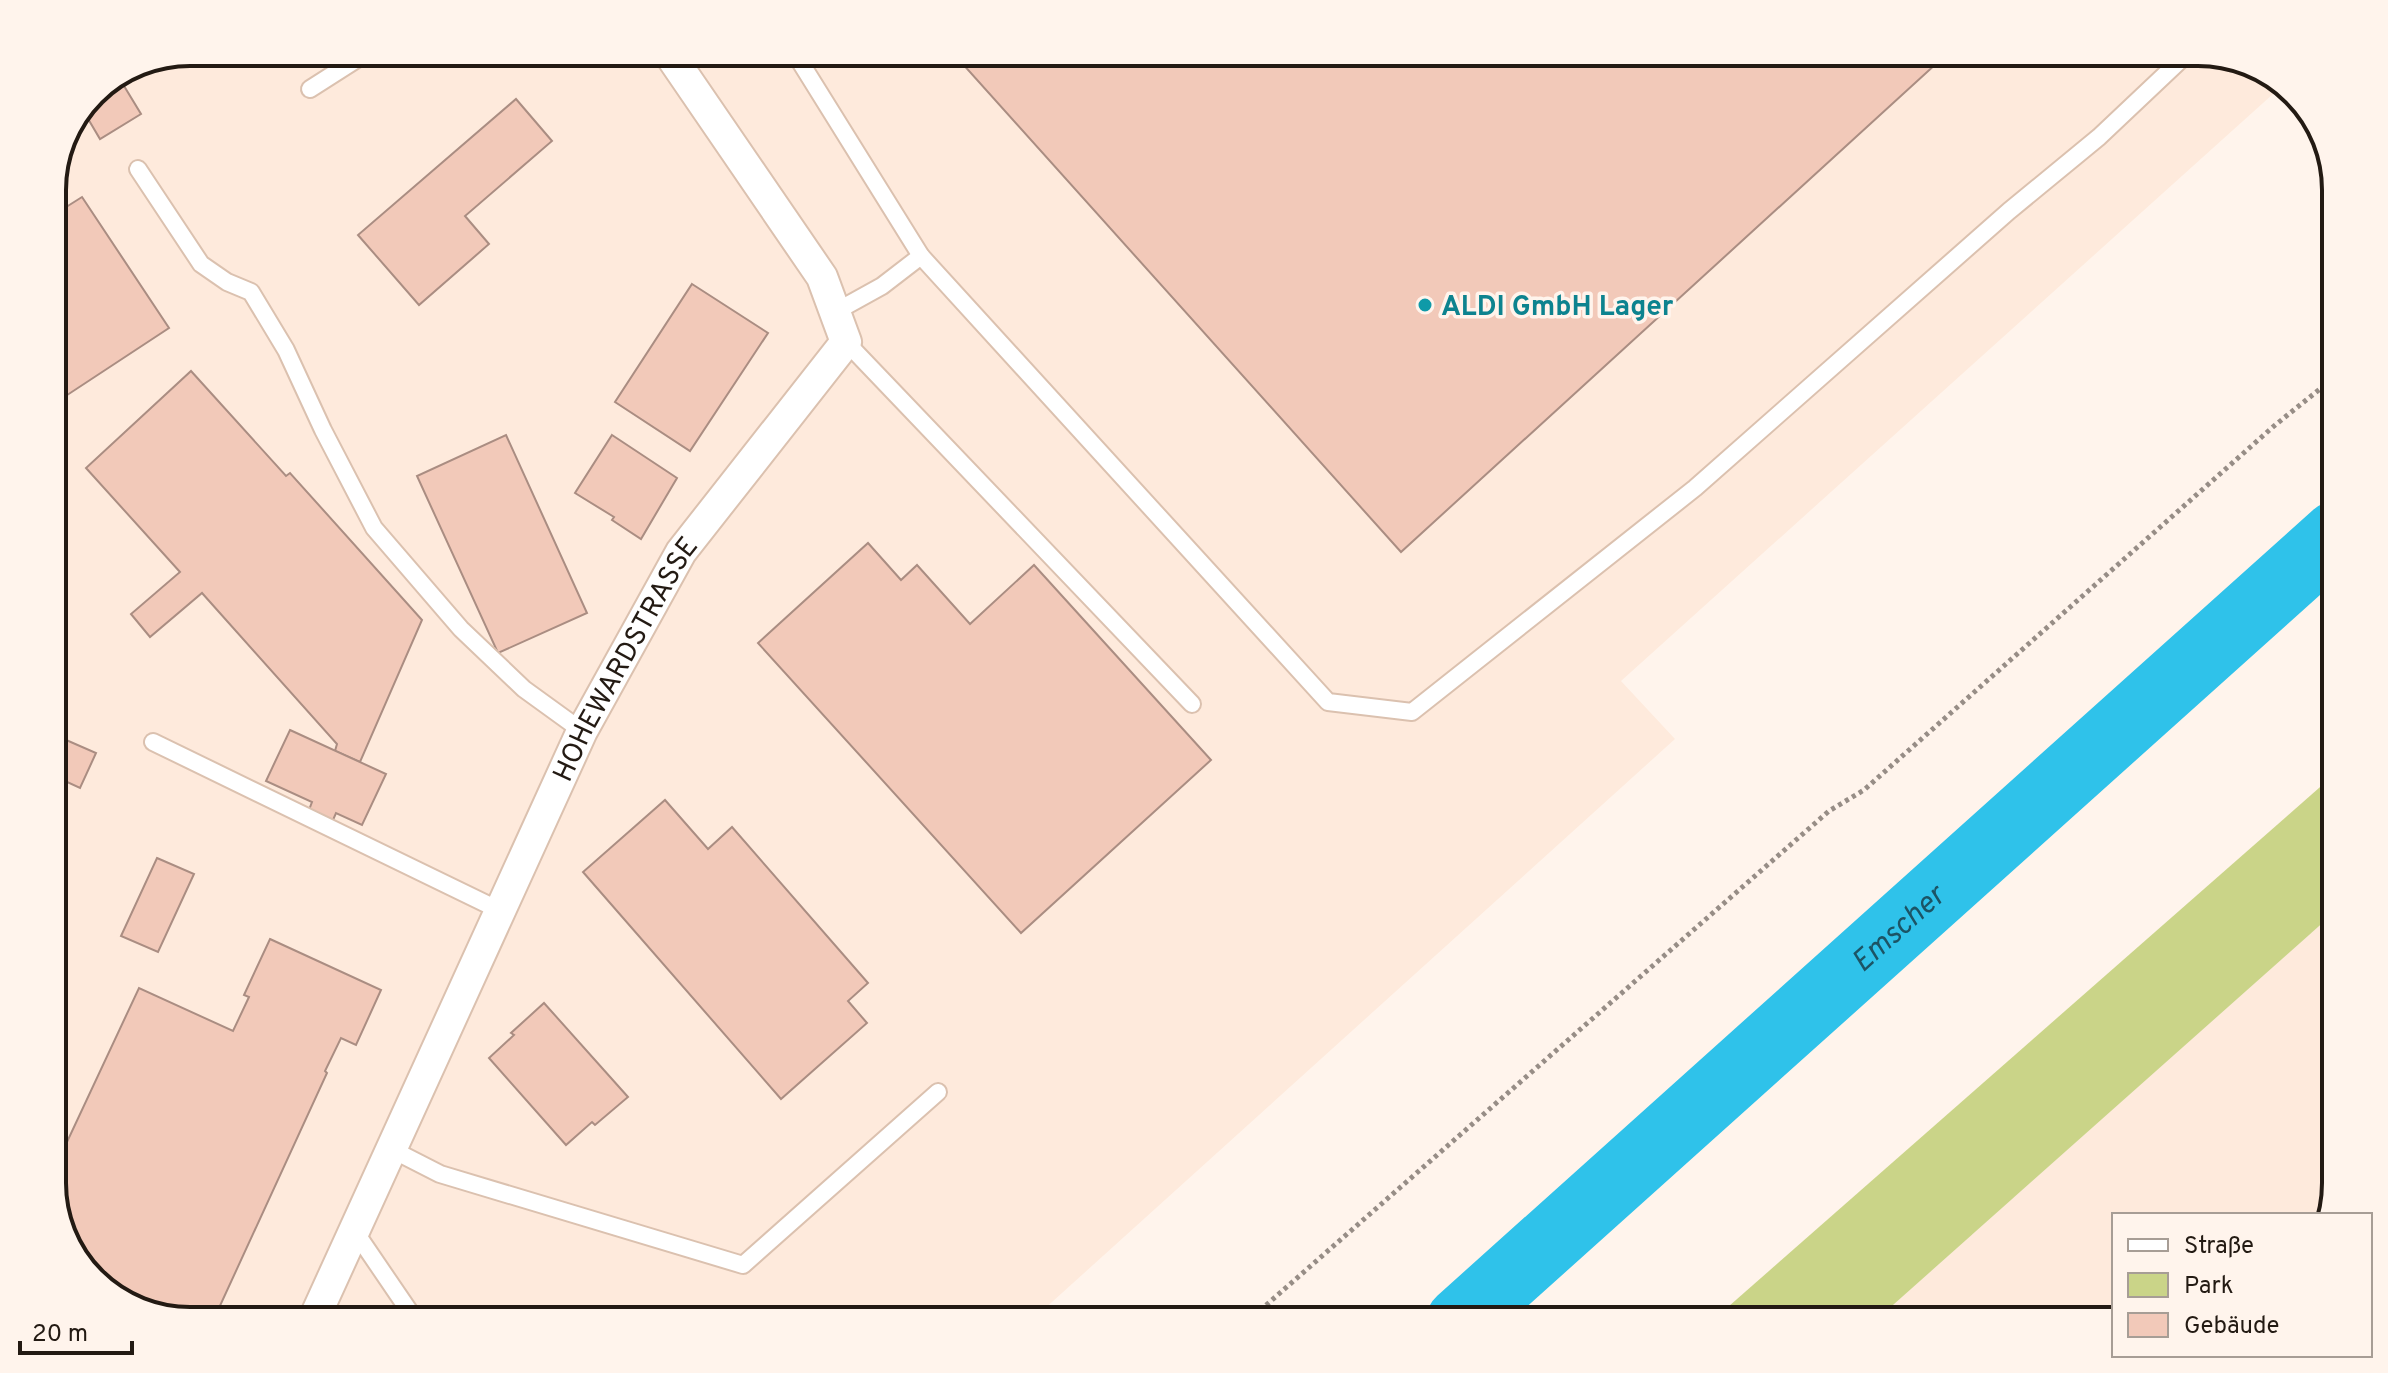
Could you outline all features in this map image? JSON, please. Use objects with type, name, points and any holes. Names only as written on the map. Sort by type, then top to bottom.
[{"type":"street","points":[[678,66],[822,277],[846,342]]},
{"type":"street","name":"HOHEWARDSTRASSE","points":[[319,1307],[582,731],[681,552],[846,342]]},
{"type":"lane","points":[[310,89],[346,66]]},
{"type":"lane","points":[[803,66],[921,256],[1328,702],[1412,712],[1695,488],[2009,211],[2099,137],[2174,66]]},
{"type":"lane","points":[[138,169],[201,264],[227,282],[251,292],[286,350],[374,528],[461,629],[524,689],[582,731]]},
{"type":"lane","points":[[835,312],[882,286],[921,256]]},
{"type":"lane","points":[[846,342],[1192,704]]},
{"type":"lane","points":[[153,742],[501,911]]},
{"type":"lane","points":[[391,1149],[440,1174],[743,1265],[938,1092]]},
{"type":"lane","points":[[354,1230],[406,1307]]},
{"type":"path","points":[[1264,1307],[1829,811],[1864,790],[2274,426],[2322,387]]},
{"type":"shaded area","points":[[190,66],[2198,66],[2245,75],[2274,93],[1621,681],[1675,739],[1046,1307],[190,1307],[143,1298],[108,1276],[87,1252],[73,1223],[66,1191],[66,182],[75,143],[102,102],[121,87],[143,75],[166,68]]},
{"type":"shaded area","points":[[2322,923],[2322,1183],[2318,1213],[2112,1213],[2112,1307],[1891,1307]]},
{"type":"green space","points":[[2322,785],[2322,923],[1891,1307],[1728,1307]]},
{"type":"building","name":"ALDI GmbH Lager","points":[[965,66],[1934,66],[1401,552]]},
{"type":"building","points":[[124,86],[141,114],[100,139],[88,119],[102,102]]},
{"type":"building","points":[[516,99],[552,141],[465,216],[489,244],[419,305],[358,235]]},
{"type":"building","points":[[82,197],[169,328],[66,396],[66,207]]},
{"type":"building","points":[[692,284],[768,333],[690,451],[615,402]]},
{"type":"building","points":[[191,371],[286,476],[290,473],[422,620],[360,762],[335,751],[337,744],[202,593],[150,637],[131,614],[180,572],[86,468]]},
{"type":"building","points":[[506,435],[587,613],[498,653],[417,476]]},
{"type":"building","points":[[612,435],[677,478],[641,539],[612,520],[614,517],[575,493]]},
{"type":"building","points":[[868,543],[901,580],[917,565],[970,624],[1034,565],[1211,760],[1021,933],[758,643]]},
{"type":"building","points":[[290,730],[386,774],[362,825],[336,813],[333,820],[309,810],[312,802],[266,781]]},
{"type":"building","points":[[66,740],[96,753],[80,788],[66,782]]},
{"type":"building","points":[[665,800],[708,849],[732,827],[868,983],[848,1001],[867,1023],[781,1099],[583,872]]},
{"type":"building","points":[[157,858],[194,874],[158,952],[121,936]]},
{"type":"building","points":[[270,939],[381,990],[356,1045],[341,1038],[219,1307],[158,1303],[128,1290],[108,1276],[87,1252],[68,1207],[66,1144],[139,988],[233,1031],[249,997],[244,995]]},
{"type":"building","points":[[544,1003],[628,1097],[566,1145],[489,1058]]},
{"type":"waterway","name":"Emscher","points":[[1476,1307],[2322,548]]},
{"type":"place","name":"ALDI GmbH Lager","points":[[1425,305]]}]
